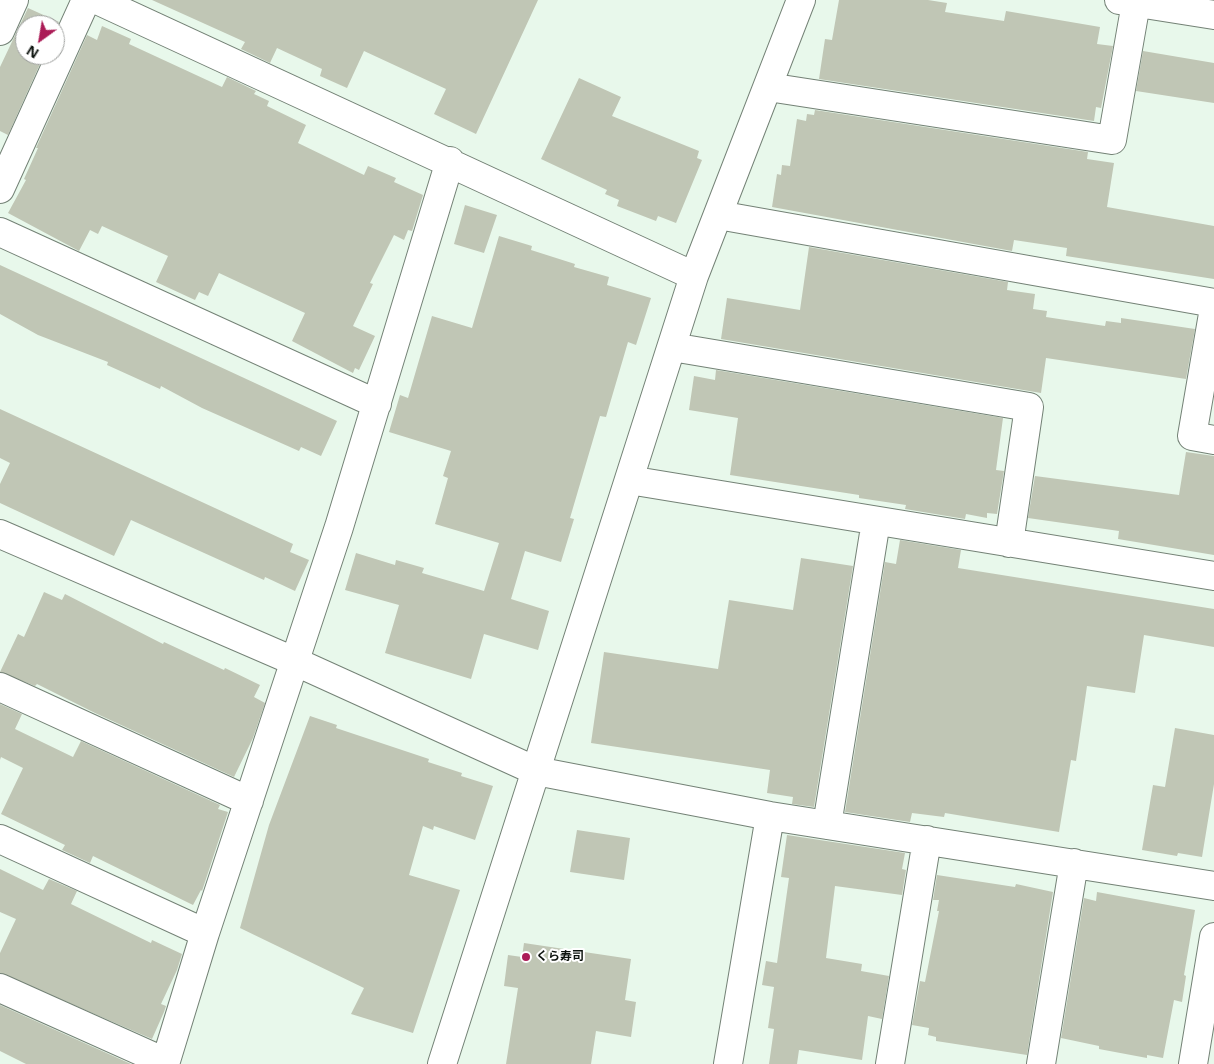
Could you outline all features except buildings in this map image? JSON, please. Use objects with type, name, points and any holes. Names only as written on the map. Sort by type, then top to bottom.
[{"type":"street","points":[[0,31],[14,0]]},
{"type":"street","points":[[0,189],[86,0]]},
{"type":"street","points":[[97,0],[450,161],[694,276]]},
{"type":"street","points":[[442,1064],[694,276],[801,0]]},
{"type":"street","points":[[768,87],[1112,140],[1127,1],[1214,15]]},
{"type":"street","points":[[0,988],[165,1063],[205,933],[296,662],[378,404],[450,161]]},
{"type":"street","points":[[718,215],[1214,304]]},
{"type":"street","points":[[0,232],[378,404]]},
{"type":"street","points":[[1214,308],[1192,436],[1214,440]]},
{"type":"street","points":[[672,347],[1029,407],[1009,543]]},
{"type":"street","points":[[629,480],[1214,576]]},
{"type":"street","points":[[827,825],[876,521]]},
{"type":"street","points":[[0,534],[296,662],[536,771],[770,816],[1214,886]]},
{"type":"street","points":[[0,687],[249,801]]},
{"type":"street","points":[[728,1064],[770,816]]},
{"type":"street","points":[[0,840],[205,933]]},
{"type":"street","points":[[890,1064],[927,840]]},
{"type":"street","points":[[1040,1064],[1074,863]]},
{"type":"street","points":[[1192,1064],[1214,937]]},
{"type":"place","name":"くら寿司","points":[[526,957]]}]
